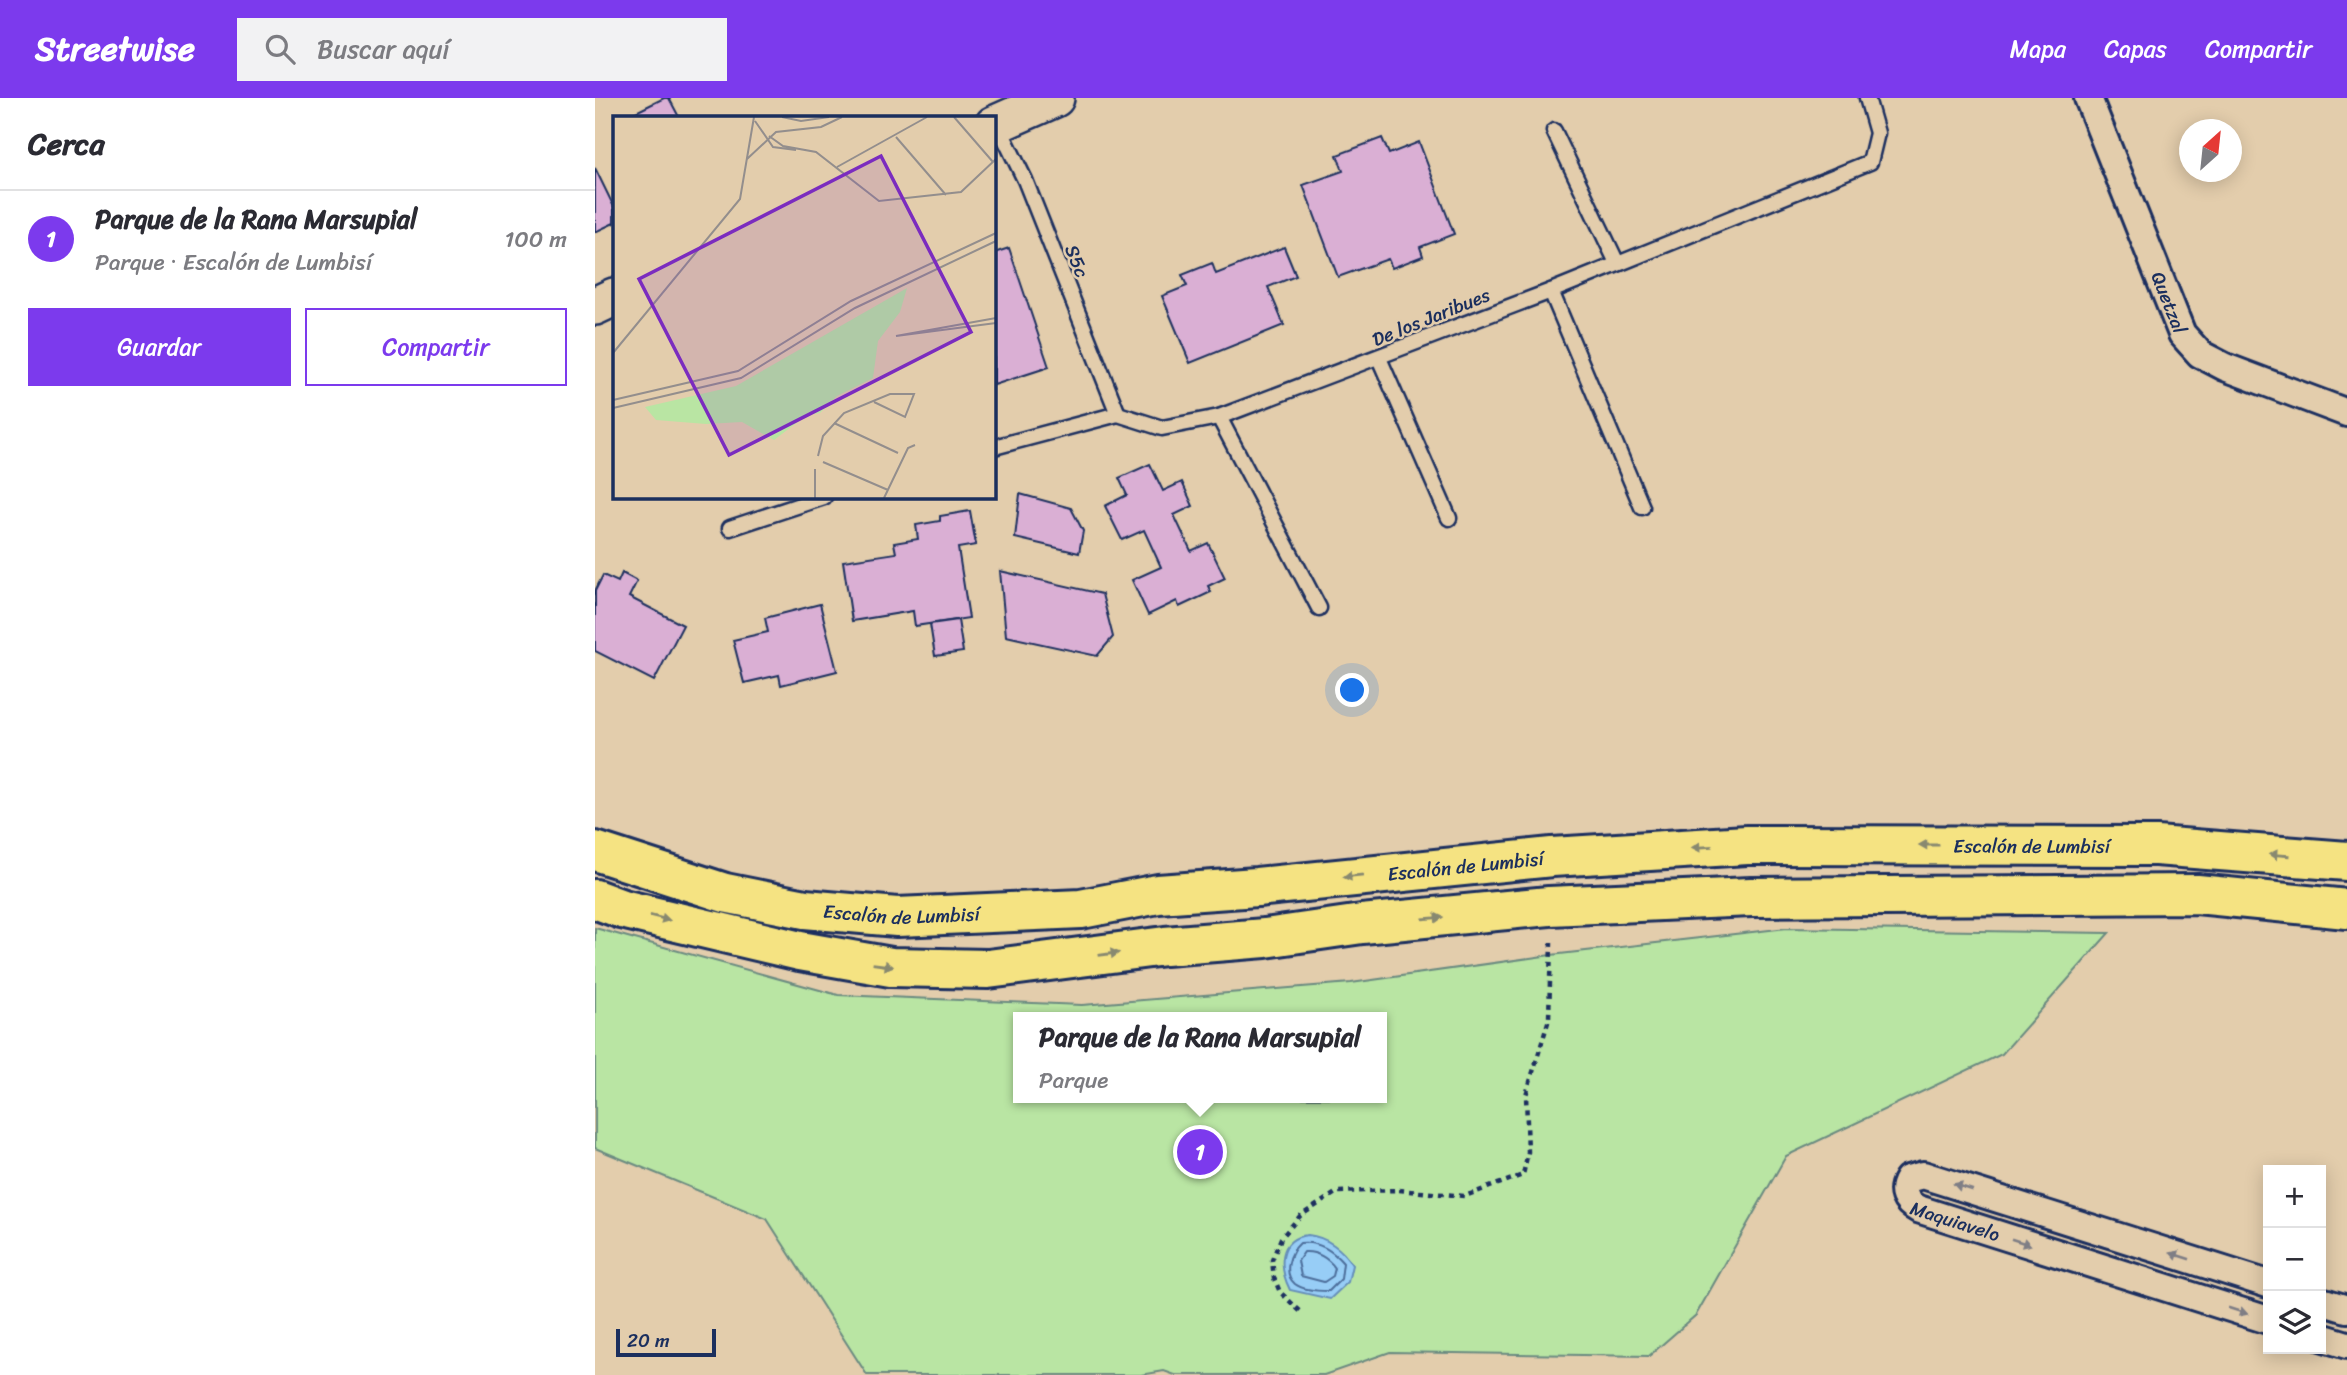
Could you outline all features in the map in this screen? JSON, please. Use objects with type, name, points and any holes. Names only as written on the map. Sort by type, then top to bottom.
[{"type":"main road","name":"Escalón de Lumbisí","points":[[595,851],[725,893],[806,909],[897,918],[1080,909],[1158,894],[1257,887],[1552,857],[1747,845],[2156,846],[2347,861]]},
{"type":"main road","points":[[595,899],[635,912],[800,951],[891,967],[988,969],[1165,946],[1265,938],[1362,924],[1549,906],[1751,897],[2197,894],[2347,909]]},
{"type":"street","name":"Quetzal","points":[[2088,98],[2182,334],[2200,354],[2225,367],[2347,413]]},
{"type":"street","points":[[996,124],[1045,100]]},
{"type":"street","points":[[595,306],[613,297]]},
{"type":"street","name":"Maquiavelo","points":[[2263,1282],[1923,1175],[1908,1179],[1904,1188],[1906,1200],[1918,1209],[2263,1318]]},
{"type":"street","points":[[2326,1303],[2347,1309]]},
{"type":"street","points":[[2326,1338],[2347,1345]]},
{"type":"lane","name":"De los Jaribues","points":[[1118,414],[1162,428],[1219,418],[1551,291],[1870,162],[1877,133],[1867,98]]},
{"type":"lane","name":"S5c","points":[[996,124],[1025,180],[1118,414]]},
{"type":"lane","points":[[1554,131],[1617,263]]},
{"type":"lane","points":[[1551,291],[1642,507]]},
{"type":"lane","points":[[1379,358],[1450,518]]},
{"type":"lane","points":[[996,446],[1118,414]]},
{"type":"lane","points":[[1219,418],[1319,608]]},
{"type":"lane","points":[[730,528],[818,499]]},
{"type":"path","points":[[1300,1311],[1280,1292],[1274,1278],[1272,1260],[1281,1238],[1300,1216],[1337,1192],[1398,1190],[1465,1196],[1524,1175],[1528,1152],[1526,1096],[1549,1019],[1549,906]]},
{"type":"green space","points":[[595,928],[838,995],[1082,1005],[1351,983],[1551,955],[1787,928],[2109,933],[2002,1054],[1786,1156],[1696,1315],[1649,1356],[1390,1352],[1324,1375],[1175,1375],[1164,1371],[1141,1375],[867,1375],[767,1219],[595,1148]]},
{"type":"water","points":[[1308,1235],[1333,1245],[1352,1265],[1348,1282],[1330,1299],[1290,1290],[1286,1281],[1283,1255],[1286,1248],[1298,1237]]},
{"type":"building","points":[[669,98],[678,116],[628,116]]},
{"type":"building","points":[[1382,138],[1389,154],[1419,142],[1454,234],[1420,247],[1423,256],[1392,268],[1388,259],[1338,277],[1303,185],[1343,171],[1337,155]]},
{"type":"building","points":[[595,168],[613,205],[613,223],[595,232]]},
{"type":"building","points":[[1284,247],[1296,276],[1268,287],[1284,325],[1190,363],[1162,296],[1187,286],[1182,275],[1212,263],[1216,274]]},
{"type":"building","points":[[1009,248],[1049,367],[996,384],[996,252]]},
{"type":"building","points":[[1150,464],[1163,491],[1182,482],[1193,506],[1174,515],[1191,551],[1208,543],[1225,578],[1208,586],[1211,592],[1179,607],[1177,601],[1148,615],[1132,580],[1161,567],[1144,530],[1122,540],[1105,506],[1127,495],[1119,478]]},
{"type":"building","points":[[1020,494],[1071,508],[1083,531],[1079,553],[1015,538]]},
{"type":"building","points":[[970,511],[976,545],[958,548],[969,618],[915,626],[913,611],[852,621],[843,561],[896,553],[894,543],[918,539],[916,525],[940,521],[940,516]]},
{"type":"building","points":[[1000,571],[1102,594],[1113,637],[1097,656],[1006,636]]},
{"type":"building","points":[[622,573],[637,581],[629,597],[683,625],[654,681],[595,651],[595,591],[603,575],[618,582]]},
{"type":"building","points":[[820,604],[837,671],[781,685],[779,675],[744,683],[733,640],[768,632],[765,618]]},
{"type":"building","points":[[958,620],[963,652],[935,656],[930,624]]},
{"type":"place","name":"Parque de la Rana Marsupial","points":[[1200,1152]]}]
